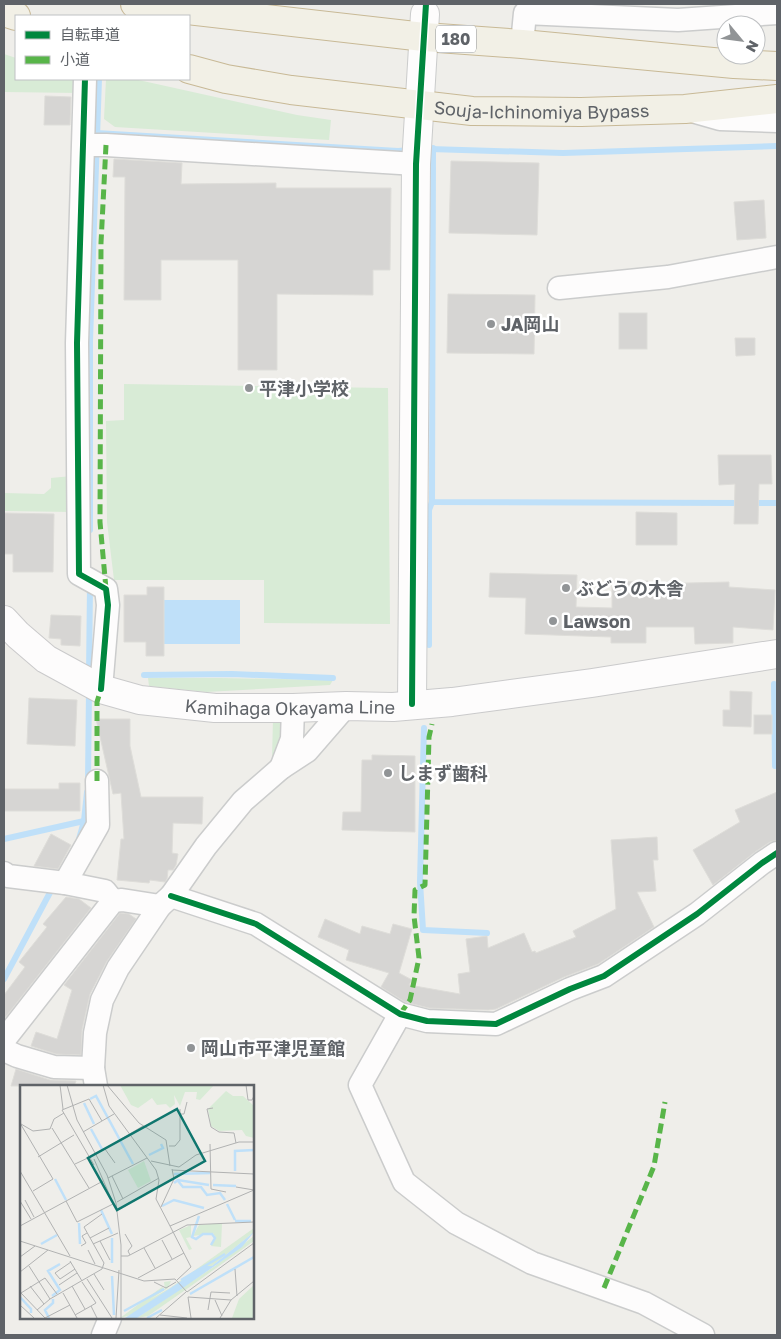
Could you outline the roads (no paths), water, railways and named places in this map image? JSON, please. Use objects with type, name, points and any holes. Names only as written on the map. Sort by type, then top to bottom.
[{"type":"highway","name":"180","points":[[135,4],[425,18],[522,44],[734,64],[777,66]]},
{"type":"highway","name":"Souja-Ichinomiya Bypass","points":[[190,69],[226,79],[291,90],[472,111],[580,112],[685,109],[777,99]]},
{"type":"main road","points":[[412,704],[416,154],[425,18]]},
{"type":"main road","name":"Kamihaga Okayama Line","points":[[4,620],[46,659],[91,684],[140,700],[216,708],[393,706],[452,702],[592,684],[777,654]]},
{"type":"street","points":[[522,44],[525,14],[678,20],[777,13]]},
{"type":"street","points":[[86,80],[93,145],[77,342],[79,574],[106,588],[108,606],[91,684]]},
{"type":"street","points":[[685,109],[720,119],[777,120]]},
{"type":"street","points":[[93,145],[416,154]]},
{"type":"street","points":[[559,288],[668,277],[777,257]]},
{"type":"street","points":[[4,1050],[17,1056],[94,1077],[96,1034],[102,1000],[118,968],[206,846],[243,801],[281,768],[307,751],[346,706]]},
{"type":"street","points":[[281,768],[292,739],[294,708]]},
{"type":"street","points":[[59,883],[98,826],[97,781]]},
{"type":"street","points":[[4,1040],[113,902],[122,900],[165,901],[256,924],[400,1014],[427,1021],[496,1024],[604,976],[697,914],[762,862],[777,853]]},
{"type":"street","points":[[4,873],[8,876],[105,891],[113,902]]},
{"type":"street","points":[[400,1014],[360,1084],[404,1182],[456,1223],[532,1262],[644,1303],[703,1335]]},
{"type":"street","points":[[103,1335],[110,1319]]},
{"type":"water","points":[[164,600],[240,600],[240,644],[164,644]]},
{"type":"waterway","points":[[90,530],[90,341],[99,80]]},
{"type":"waterway","points":[[96,133],[398,151],[410,150]]},
{"type":"waterway","points":[[430,149],[563,153],[777,146]]},
{"type":"waterway","points":[[433,148],[432,502],[741,503]]},
{"type":"waterway","points":[[429,645],[429,510],[432,502]]},
{"type":"waterway","points":[[751,503],[777,503]]},
{"type":"waterway","points":[[89,675],[90,585]]},
{"type":"waterway","points":[[144,675],[232,674],[333,678]]},
{"type":"waterway","points":[[774,684],[775,766]]},
{"type":"waterway","points":[[88,782],[89,690]]},
{"type":"waterway","points":[[424,728],[420,882],[423,930],[487,933]]},
{"type":"waterway","points":[[4,839],[84,821],[87,792]]},
{"type":"waterway","points":[[79,839],[84,821]]},
{"type":"waterway","points":[[4,979],[54,885]]},
{"type":"place","name":"JA岡山","points":[[491,324]]},
{"type":"place","name":"平津小学校","points":[[249,388]]},
{"type":"place","name":"ぶどうの木舎","points":[[566,588]]},
{"type":"place","name":"Lawson","points":[[553,621]]},
{"type":"place","name":"しまず歯科","points":[[388,773]]},
{"type":"place","name":"岡山市平津児童館","points":[[191,1048]]}]
